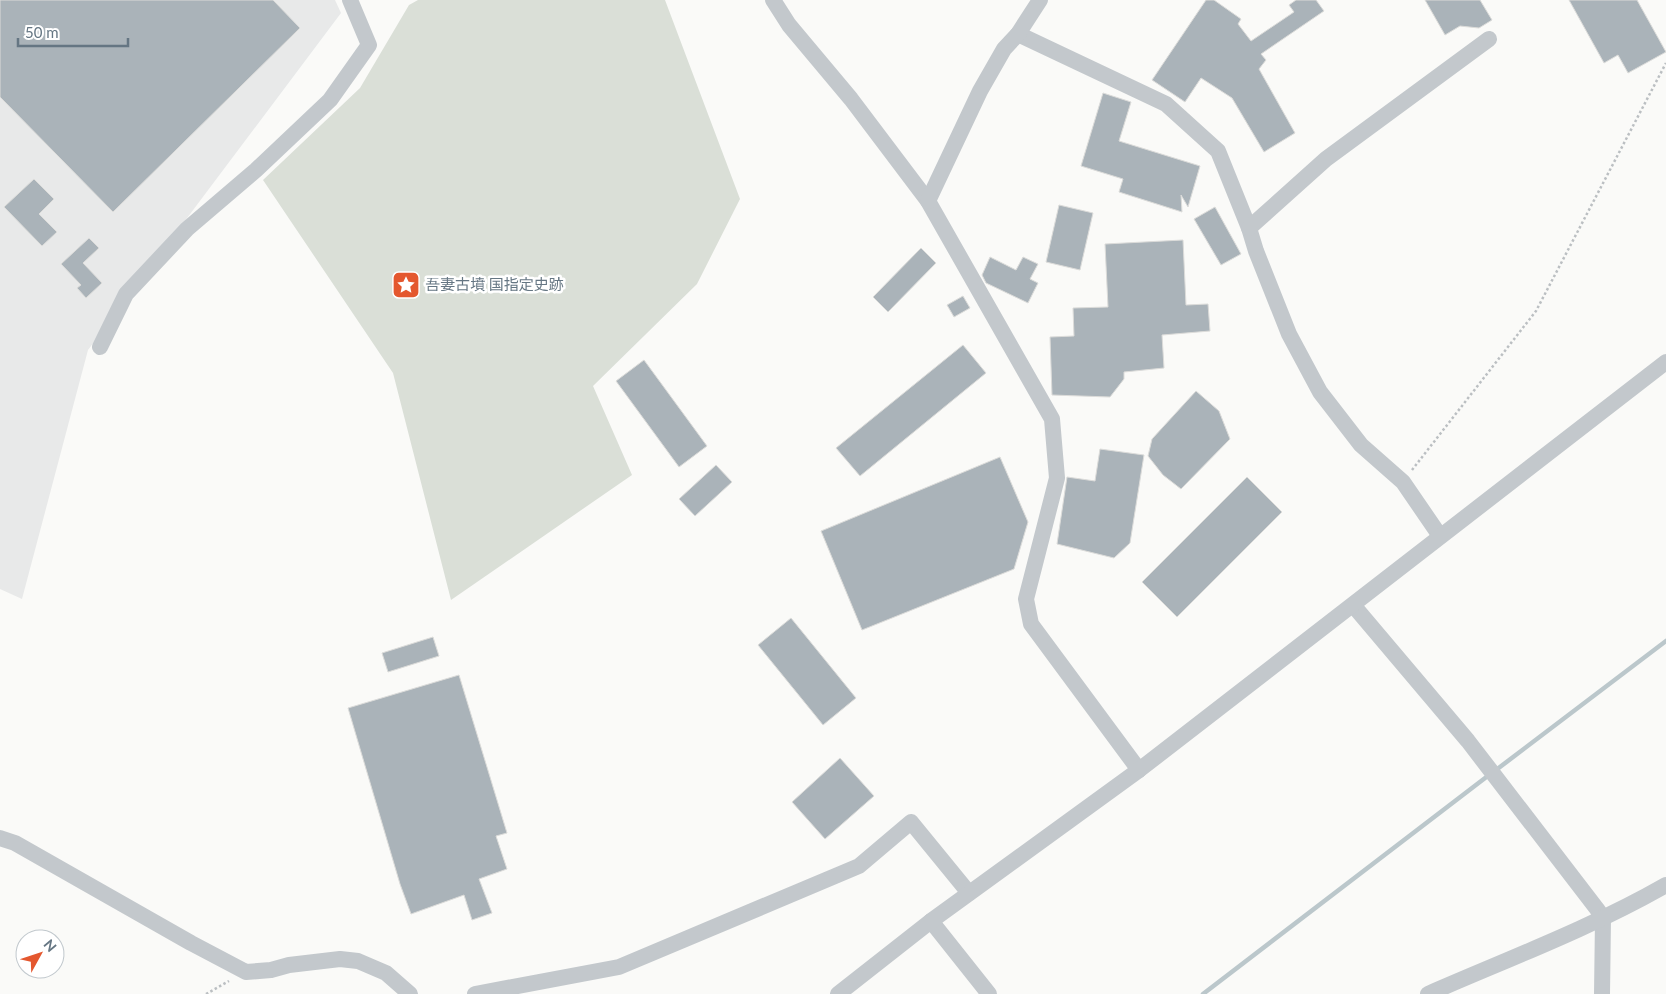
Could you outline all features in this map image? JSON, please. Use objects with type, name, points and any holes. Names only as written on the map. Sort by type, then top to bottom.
[{"type":"street","points":[[100,347],[126,294],[187,229],[256,170],[330,100],[368,45],[350,0]]},
{"type":"street","points":[[772,0],[789,25],[851,99],[928,201],[1052,419],[1057,478],[1026,599],[1031,624],[1139,770]]},
{"type":"street","points":[[928,201],[980,90],[1004,49],[1018,34],[1040,0]]},
{"type":"street","points":[[1018,34],[1166,104],[1218,151],[1250,228],[1256,251],[1289,334],[1320,392],[1361,445],[1403,482],[1440,536]]},
{"type":"street","points":[[1250,228],[1326,159],[1489,39]]},
{"type":"street","points":[[838,994],[931,921],[1139,770],[1666,362]]},
{"type":"street","points":[[1353,606],[1468,741],[1603,918],[1602,994]]},
{"type":"street","points":[[475,994],[619,967],[859,866],[911,822],[969,893]]},
{"type":"street","points":[[0,838],[16,843],[191,943],[246,972],[340,959],[358,961],[386,972],[410,994]]},
{"type":"street","points":[[1428,994],[1603,918],[1666,885]]},
{"type":"street","points":[[931,921],[989,994]]},
{"type":"path","points":[[1403,482],[1536,311],[1666,63]]},
{"type":"path","points":[[206,994],[246,972]]},
{"type":"shaded area","points":[[0,0],[335,0],[341,13],[88,350],[22,599],[0,589]]},
{"type":"shaded area","points":[[418,0],[665,0],[740,199],[697,284],[593,386],[632,475],[451,600],[393,373],[263,180],[360,88],[409,5]]},
{"type":"building","points":[[0,0],[273,0],[300,28],[113,212],[0,97]]},
{"type":"building","points":[[1206,0],[1214,0],[1241,19],[1238,24],[1251,41],[1294,12],[1289,5],[1296,0],[1316,0],[1324,11],[1261,54],[1266,60],[1259,69],[1295,133],[1264,152],[1232,98],[1201,78],[1185,102],[1152,80]]},
{"type":"building","points":[[1425,0],[1480,0],[1492,20],[1479,28],[1460,26],[1445,35]]},
{"type":"building","points":[[1569,0],[1637,0],[1666,52],[1628,73],[1618,55],[1604,63]]},
{"type":"building","points":[[1103,93],[1131,102],[1119,141],[1200,166],[1188,207],[1181,195],[1182,212],[1119,192],[1123,179],[1081,166]]},
{"type":"building","points":[[34,179],[54,199],[39,214],[57,232],[42,246],[4,207]]},
{"type":"building","points":[[1059,205],[1093,213],[1080,270],[1046,262]]},
{"type":"building","points":[[1215,207],[1241,254],[1221,265],[1194,219]]},
{"type":"building","points":[[89,238],[99,248],[83,263],[102,283],[86,298],[77,288],[81,285],[61,264]]},
{"type":"building","points":[[1183,240],[1186,305],[1208,304],[1210,331],[1162,335],[1164,368],[1124,372],[1124,379],[1110,397],[1052,395],[1050,337],[1074,336],[1073,308],[1108,307],[1105,244]]},
{"type":"building","points":[[921,248],[936,263],[888,312],[873,297]]},
{"type":"building","points":[[990,257],[1016,270],[1023,257],[1038,264],[1030,279],[1038,283],[1028,303],[986,283],[982,275]]},
{"type":"building","points":[[963,296],[970,308],[954,317],[947,305]]},
{"type":"building","points":[[963,345],[986,373],[860,476],[836,448]]},
{"type":"building","points":[[644,360],[707,446],[679,467],[616,381]]},
{"type":"building","points":[[1196,391],[1219,411],[1230,439],[1181,489],[1163,475],[1148,456],[1152,439]]},
{"type":"building","points":[[1100,449],[1144,455],[1130,543],[1114,558],[1057,544],[1067,477],[1095,481]]},
{"type":"building","points":[[1000,457],[1028,522],[1014,569],[862,630],[821,531]]},
{"type":"building","points":[[716,465],[732,482],[695,516],[679,499]]},
{"type":"building","points":[[1247,477],[1282,512],[1177,617],[1142,582]]},
{"type":"building","points":[[791,618],[856,698],[823,725],[758,645]]},
{"type":"building","points":[[433,637],[439,656],[388,672],[382,653]]},
{"type":"building","points":[[459,675],[507,833],[496,836],[507,869],[479,879],[492,913],[472,920],[464,895],[411,914],[400,884],[348,708]]},
{"type":"building","points":[[840,758],[874,796],[825,839],[792,802]]},
{"type":"waterway","points":[[1496,770],[1666,641]]},
{"type":"waterway","points":[[1203,994],[1489,775]]},
{"type":"place","name":"吾妻古墳 国指定史跡","points":[[406,285]]}]
